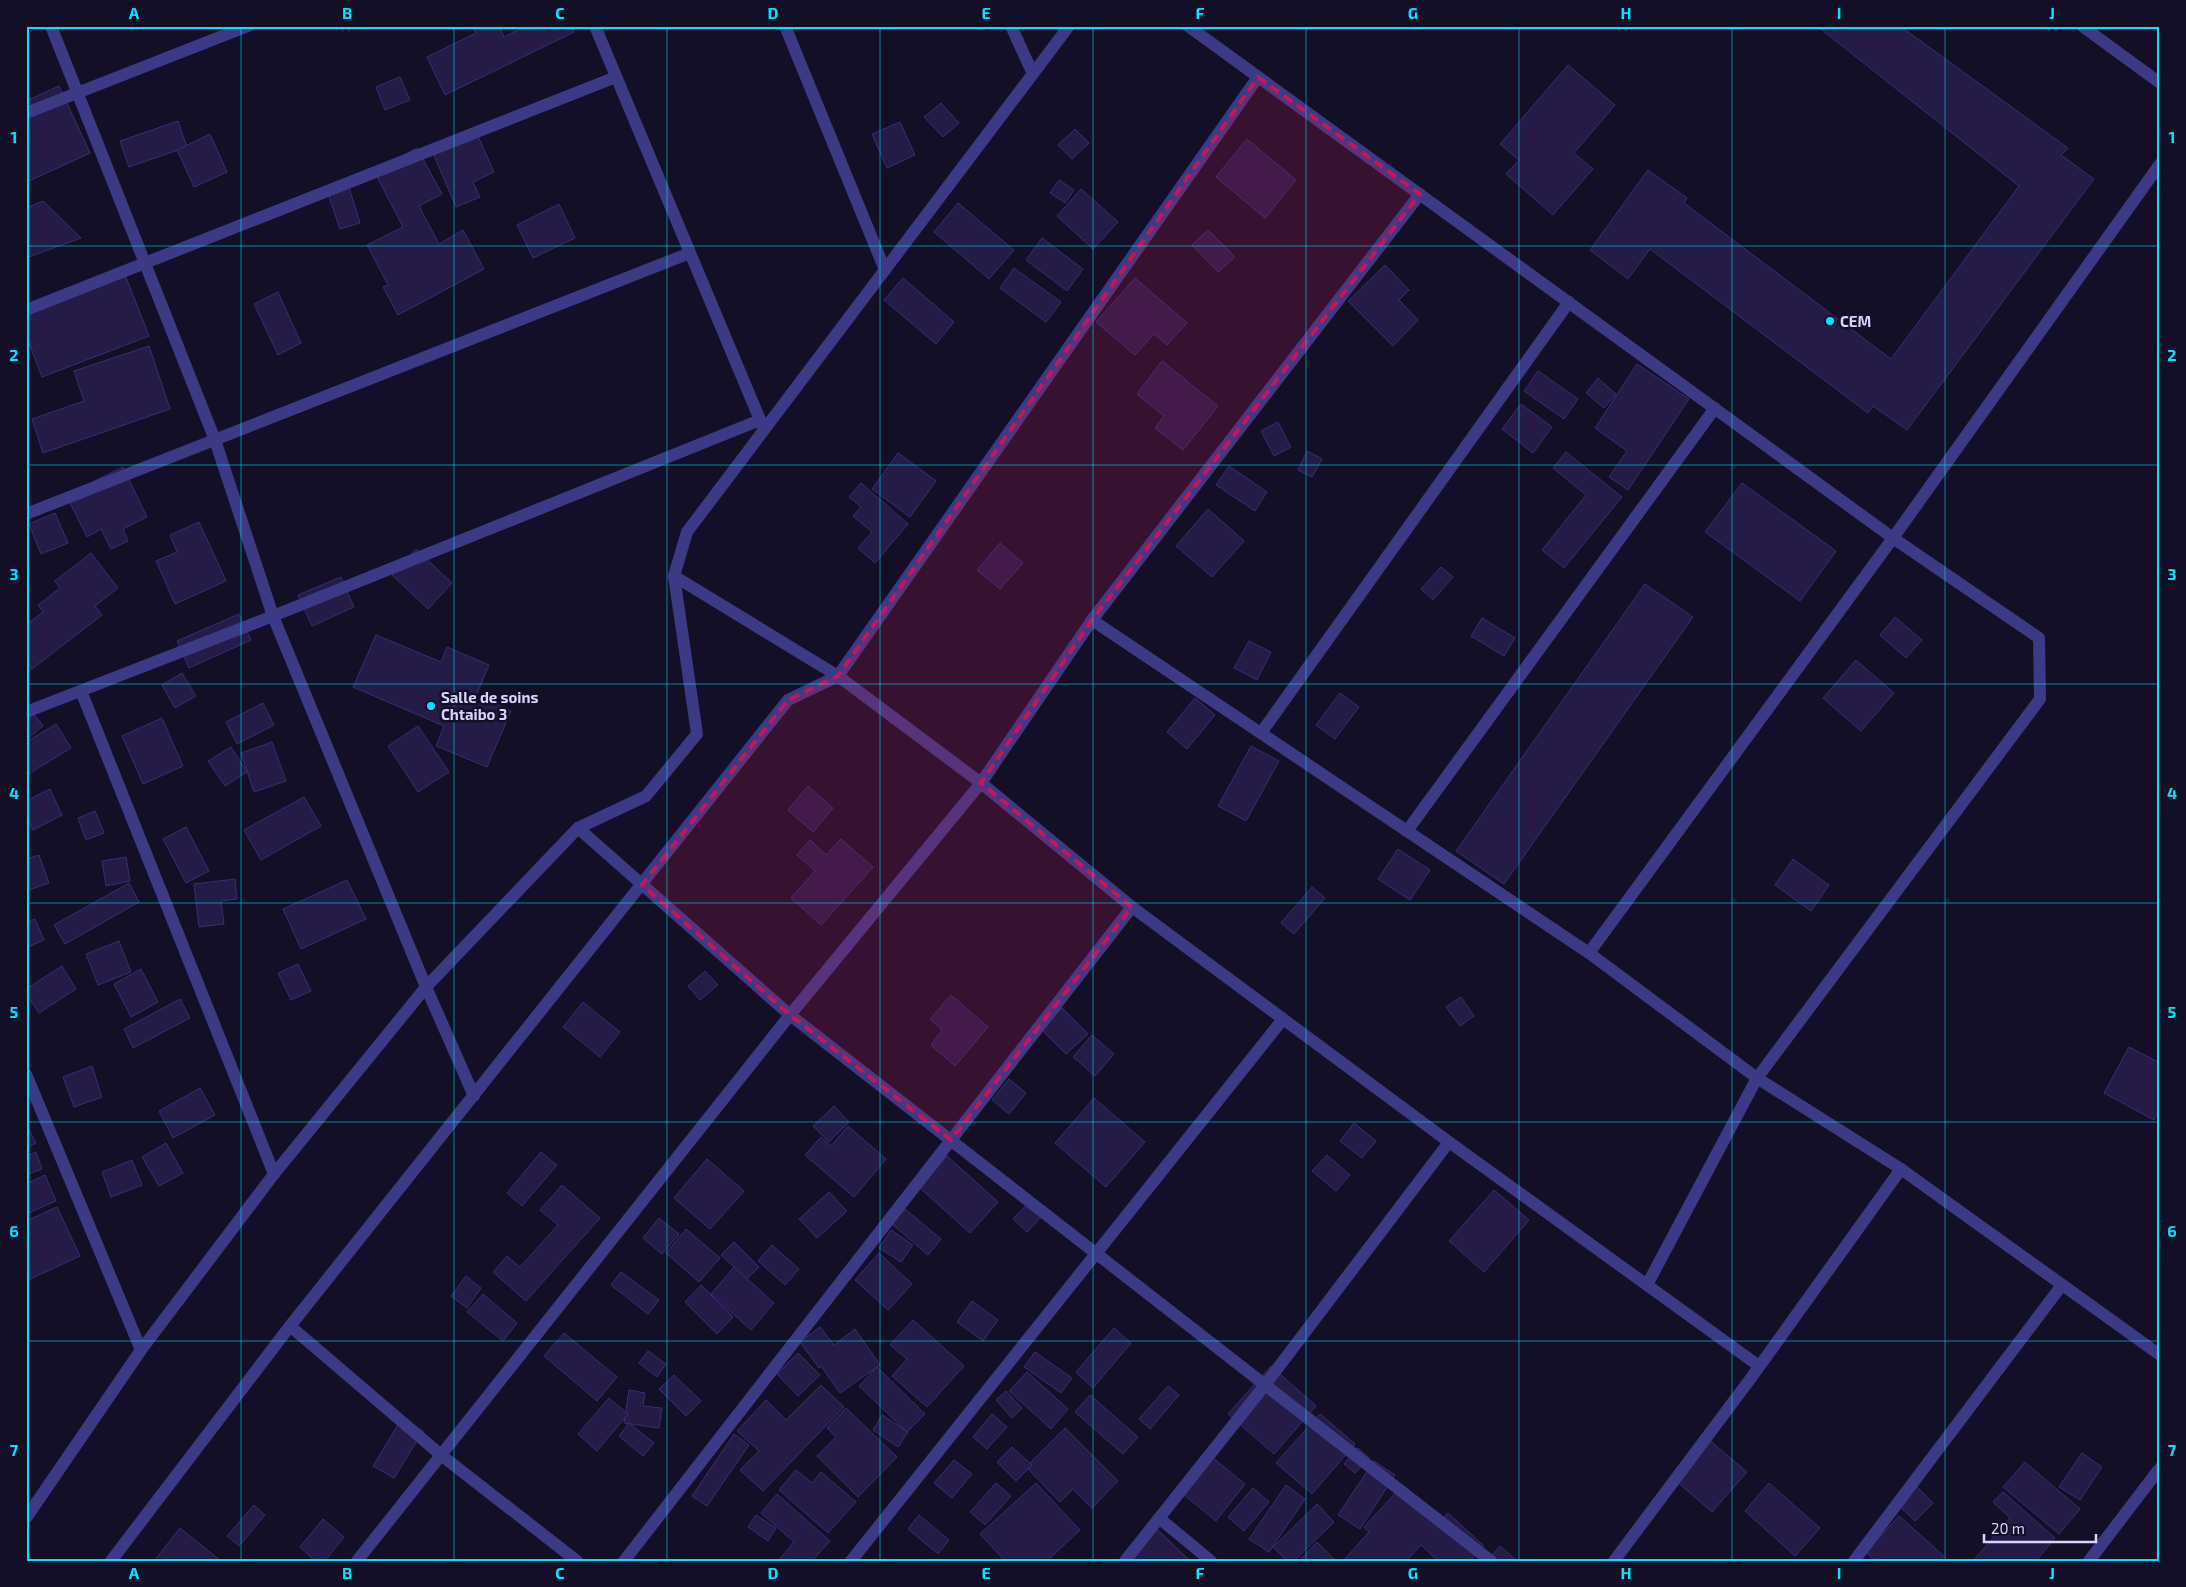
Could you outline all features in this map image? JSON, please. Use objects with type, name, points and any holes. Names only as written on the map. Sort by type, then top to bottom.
[{"type":"street","points":[[51,26],[214,440],[273,616],[426,987],[474,1096]]},
{"type":"street","points":[[26,113],[248,26]]},
{"type":"street","points":[[595,26],[762,425]]},
{"type":"street","points":[[785,26],[885,270]]},
{"type":"street","points":[[1011,26],[1033,74]]},
{"type":"street","points":[[26,1518],[141,1350],[274,1174],[426,987],[578,828],[646,796],[697,734],[674,576],[687,532],[762,425],[885,270],[1069,26]]},
{"type":"street","points":[[2082,26],[2160,83]]},
{"type":"street","points":[[1190,27],[1893,538],[2039,638],[2040,699],[1757,1078],[1647,1285]]},
{"type":"street","points":[[26,310],[616,77]]},
{"type":"street","points":[[111,1561],[290,1326],[788,700],[838,676],[1258,77]]},
{"type":"street","points":[[1589,953],[1893,538],[2160,164]]},
{"type":"street","points":[[357,1561],[790,1015],[980,783],[1092,620],[1420,194]]},
{"type":"street","points":[[26,514],[690,253]]},
{"type":"street","points":[[1261,733],[1569,302]]},
{"type":"street","points":[[1407,831],[1715,408]]},
{"type":"street","points":[[26,712],[762,425]]},
{"type":"street","points":[[674,576],[838,676],[980,783],[1132,907],[1449,1142],[1760,1366]]},
{"type":"street","points":[[1092,620],[1589,953],[1757,1078],[1901,1169],[2160,1355]]},
{"type":"street","points":[[82,691],[274,1174]]},
{"type":"street","points":[[578,828],[790,1015],[1491,1561]]},
{"type":"street","points":[[624,1561],[1132,907]]},
{"type":"street","points":[[851,1561],[1283,1019]]},
{"type":"street","points":[[26,1074],[141,1350]]},
{"type":"street","points":[[1125,1561],[1265,1385],[1449,1142]]},
{"type":"street","points":[[1614,1561],[1760,1366],[1901,1169]]},
{"type":"street","points":[[1854,1561],[2062,1285]]},
{"type":"street","points":[[290,1326],[441,1455],[577,1561]]},
{"type":"street","points":[[2089,1561],[2160,1468]]},
{"type":"street","points":[[1159,1518],[1211,1561]]},
{"type":"highlighted area","points":[[1258,77],[1420,194],[1092,620],[981,783],[1132,907],[951,1140],[790,1015],[642,885],[788,700],[838,676]]},
{"type":"building","points":[[473,26],[499,26],[504,37],[527,26],[572,26],[574,32],[445,95],[427,57],[476,33]]},
{"type":"building","points":[[1817,26],[1900,26],[2068,148],[2061,155],[2094,179],[1907,430],[1873,406],[1868,413],[1650,249],[1628,279],[1590,250],[1648,170],[1687,198],[1684,203],[1891,359],[2019,186]]},
{"type":"building","points":[[1568,65],[1615,105],[1574,153],[1593,169],[1553,215],[1506,174],[1519,160],[1500,144]]},
{"type":"building","points":[[400,77],[410,100],[385,110],[376,87]]},
{"type":"building","points":[[59,86],[90,153],[29,181],[26,176],[26,101]]},
{"type":"building","points":[[941,103],[959,123],[943,137],[924,117]]},
{"type":"building","points":[[178,121],[187,147],[129,167],[120,141]]},
{"type":"building","points":[[900,122],[915,155],[887,168],[872,134]]},
{"type":"building","points":[[1075,129],[1089,143],[1072,159],[1058,145]]},
{"type":"building","points":[[210,134],[227,172],[194,187],[177,150]]},
{"type":"building","points":[[477,134],[494,172],[473,182],[480,197],[456,207],[433,153]]},
{"type":"building","points":[[1247,139],[1296,180],[1265,218],[1216,177]]},
{"type":"building","points":[[417,148],[442,194],[419,206],[439,244],[463,230],[484,269],[398,315],[383,287],[388,285],[367,245],[403,227],[374,171]]},
{"type":"building","points":[[1059,180],[1074,190],[1065,203],[1050,193]]},
{"type":"building","points":[[348,184],[360,223],[340,229],[327,191]]},
{"type":"building","points":[[1081,189],[1118,222],[1093,249],[1057,216]]},
{"type":"building","points":[[43,201],[81,238],[26,258],[26,208]]},
{"type":"building","points":[[958,203],[1014,250],[989,279],[934,232]]},
{"type":"building","points":[[559,204],[575,238],[533,258],[517,225]]},
{"type":"building","points":[[1208,230],[1235,257],[1218,272],[1192,245]]},
{"type":"building","points":[[1042,238],[1083,269],[1067,291],[1026,260]]},
{"type":"building","points":[[1385,265],[1409,290],[1399,300],[1418,320],[1393,346],[1348,301]]},
{"type":"building","points":[[1014,268],[1061,302],[1046,322],[1000,288]]},
{"type":"building","points":[[124,272],[149,336],[42,377],[26,335],[26,310]]},
{"type":"building","points":[[903,278],[954,322],[936,344],[884,300]]},
{"type":"building","points":[[1135,278],[1187,323],[1167,345],[1154,334],[1135,355],[1096,322]]},
{"type":"building","points":[[278,292],[301,343],[278,355],[254,304]]},
{"type":"building","points":[[149,346],[170,409],[43,453],[32,419],[84,401],[74,371]]},
{"type":"building","points":[[1162,361],[1218,406],[1183,450],[1155,428],[1164,416],[1137,394]]},
{"type":"building","points":[[1637,364],[1689,399],[1628,490],[1609,477],[1627,451],[1595,428]]},
{"type":"building","points":[[1538,371],[1578,399],[1564,419],[1524,391]]},
{"type":"building","points":[[1598,378],[1616,394],[1604,408],[1586,393]]},
{"type":"building","points":[[1521,404],[1552,427],[1533,453],[1502,429]]},
{"type":"building","points":[[1278,422],[1291,447],[1274,456],[1261,431]]},
{"type":"building","points":[[1307,451],[1322,459],[1312,477],[1298,470]]},
{"type":"building","points":[[1566,452],[1622,497],[1564,568],[1542,550],[1586,495],[1553,468]]},
{"type":"building","points":[[898,453],[936,481],[910,517],[872,489]]},
{"type":"building","points":[[1229,466],[1267,492],[1255,511],[1216,485]]},
{"type":"building","points":[[123,467],[147,517],[123,529],[128,541],[111,549],[101,529],[87,537],[66,495]]},
{"type":"building","points":[[861,483],[908,524],[875,563],[858,548],[872,532],[853,516],[861,507],[849,497]]},
{"type":"building","points":[[1742,483],[1836,551],[1800,601],[1705,532]]},
{"type":"building","points":[[1208,509],[1244,541],[1212,577],[1176,546]]},
{"type":"building","points":[[55,513],[68,543],[41,554],[29,524]]},
{"type":"building","points":[[199,522],[226,581],[175,604],[156,561],[177,552],[170,535]]},
{"type":"building","points":[[1000,543],[1023,563],[1000,589],[977,570]]},
{"type":"building","points":[[416,549],[452,583],[428,609],[392,575]]},
{"type":"building","points":[[91,553],[118,588],[95,606],[102,615],[32,669],[26,661],[26,625],[43,612],[38,605],[60,588],[55,581]]},
{"type":"building","points":[[1441,567],[1453,577],[1433,600],[1421,589]]},
{"type":"building","points":[[341,577],[354,607],[312,626],[298,595]]},
{"type":"building","points":[[1645,584],[1693,617],[1504,884],[1456,851]]},
{"type":"building","points":[[239,614],[251,640],[189,668],[177,641]]},
{"type":"building","points":[[1895,617],[1922,640],[1906,658],[1880,635]]},
{"type":"building","points":[[1482,618],[1515,638],[1504,656],[1471,636]]},
{"type":"building","points":[[376,635],[441,662],[447,647],[489,665],[476,696],[511,711],[487,767],[436,746],[444,726],[353,687]]},
{"type":"building","points":[[1249,641],[1271,652],[1257,680],[1234,668]]},
{"type":"building","points":[[1856,660],[1894,693],[1861,731],[1823,698]]},
{"type":"building","points":[[182,673],[196,696],[175,708],[162,685]]},
{"type":"building","points":[[1340,693],[1359,707],[1335,739],[1316,725]]},
{"type":"building","points":[[1195,698],[1215,715],[1187,749],[1167,732]]},
{"type":"building","points":[[263,703],[274,725],[237,744],[226,722]]},
{"type":"building","points":[[30,709],[43,726],[26,740],[26,712]]},
{"type":"building","points":[[162,718],[183,766],[143,784],[122,736]]},
{"type":"building","points":[[56,724],[71,748],[27,775],[26,742]]},
{"type":"building","points":[[418,726],[449,772],[418,792],[388,746]]},
{"type":"building","points":[[272,742],[286,781],[254,792],[241,753]]},
{"type":"building","points":[[1251,746],[1279,761],[1246,821],[1218,806]]},
{"type":"building","points":[[231,747],[247,772],[225,786],[208,761]]},
{"type":"building","points":[[808,786],[833,808],[813,832],[788,810]]},
{"type":"building","points":[[50,789],[62,815],[33,830],[26,816],[26,801]]},
{"type":"building","points":[[304,797],[321,826],[261,860],[244,830]]},
{"type":"building","points":[[95,811],[104,833],[86,840],[78,818]]},
{"type":"building","points":[[186,827],[209,871],[186,883],[163,839]]},
{"type":"building","points":[[841,839],[873,867],[821,925],[791,898],[815,871],[797,855],[810,840],[826,855]]},
{"type":"building","points":[[1398,849],[1430,870],[1410,900],[1378,879]]},
{"type":"building","points":[[39,855],[49,883],[26,891],[26,859]]},
{"type":"building","points":[[126,857],[130,881],[106,886],[102,861]]},
{"type":"building","points":[[1793,859],[1829,885],[1811,911],[1775,885]]},
{"type":"building","points":[[235,879],[237,899],[221,901],[224,924],[199,927],[194,884]]},
{"type":"building","points":[[347,880],[366,919],[301,949],[283,909]]},
{"type":"building","points":[[129,883],[139,902],[65,944],[54,925]]},
{"type":"building","points":[[1312,887],[1325,898],[1294,934],[1281,923]]},
{"type":"building","points":[[35,919],[44,940],[26,948],[26,923]]},
{"type":"building","points":[[119,941],[131,972],[98,985],[86,954]]},
{"type":"building","points":[[298,964],[311,991],[291,1000],[278,973]]},
{"type":"building","points":[[62,966],[76,989],[39,1013],[26,993],[26,989]]},
{"type":"building","points":[[141,969],[158,1002],[131,1017],[114,984]]},
{"type":"building","points":[[705,971],[718,985],[700,1000],[688,986]]},
{"type":"building","points":[[951,995],[988,1027],[955,1066],[931,1045],[942,1030],[930,1019]]},
{"type":"building","points":[[1461,997],[1474,1016],[1460,1026],[1446,1007]]},
{"type":"building","points":[[180,999],[190,1018],[133,1048],[124,1029]]},
{"type":"building","points":[[583,1002],[620,1032],[600,1057],[563,1027]]},
{"type":"building","points":[[1062,1008],[1088,1034],[1066,1054],[1041,1029]]},
{"type":"building","points":[[1092,1035],[1114,1054],[1095,1076],[1073,1057]]},
{"type":"building","points":[[2129,1047],[2160,1063],[2158,1073],[2160,1074],[2160,1109],[2154,1120],[2104,1093]]},
{"type":"building","points":[[92,1066],[102,1097],[74,1107],[63,1077]]},
{"type":"building","points":[[1009,1079],[1026,1093],[1009,1114],[992,1100]]},
{"type":"building","points":[[200,1088],[215,1115],[173,1138],[159,1111]]},
{"type":"building","points":[[1094,1098],[1145,1142],[1106,1187],[1055,1143]]},
{"type":"building","points":[[834,1106],[849,1122],[829,1142],[813,1126]]},
{"type":"building","points":[[1354,1123],[1376,1141],[1362,1158],[1340,1141]]},
{"type":"building","points":[[26,1124],[36,1143],[26,1148]]},
{"type":"building","points":[[848,1126],[886,1159],[854,1197],[805,1155],[821,1137],[831,1146]]},
{"type":"building","points":[[166,1143],[183,1173],[159,1186],[142,1157]]},
{"type":"building","points":[[36,1152],[42,1169],[26,1175],[26,1156]]},
{"type":"building","points":[[541,1152],[557,1165],[522,1206],[507,1193]]},
{"type":"building","points":[[1327,1155],[1350,1175],[1336,1191],[1312,1171]]},
{"type":"building","points":[[947,1156],[998,1202],[970,1233],[920,1188]]},
{"type":"building","points":[[707,1159],[744,1191],[710,1229],[674,1198]]},
{"type":"building","points":[[132,1160],[142,1185],[111,1197],[102,1172]]},
{"type":"building","points":[[45,1175],[56,1201],[26,1214],[26,1184]]},
{"type":"building","points":[[562,1185],[600,1218],[526,1301],[493,1272],[507,1256],[520,1267],[558,1225],[540,1210]]},
{"type":"building","points":[[1494,1190],[1529,1220],[1484,1272],[1449,1241]]},
{"type":"building","points":[[829,1192],[847,1211],[817,1238],[799,1219]]},
{"type":"building","points":[[1033,1198],[1047,1211],[1027,1232],[1013,1219]]},
{"type":"building","points":[[57,1207],[80,1256],[26,1281],[26,1221]]},
{"type":"building","points":[[905,1209],[941,1239],[928,1255],[892,1224]]},
{"type":"building","points":[[659,1218],[679,1234],[662,1254],[643,1238]]},
{"type":"building","points":[[686,1229],[720,1258],[699,1282],[666,1253]]},
{"type":"building","points":[[891,1230],[913,1245],[901,1262],[879,1248]]},
{"type":"building","points":[[734,1242],[759,1267],[747,1279],[721,1255]]},
{"type":"building","points":[[772,1245],[799,1269],[785,1285],[758,1261]]},
{"type":"building","points":[[879,1253],[912,1284],[888,1310],[855,1280]]},
{"type":"building","points":[[734,1267],[774,1303],[751,1330],[711,1294]]},
{"type":"building","points":[[621,1272],[659,1300],[648,1314],[611,1285]]},
{"type":"building","points":[[466,1276],[481,1288],[467,1308],[451,1296]]},
{"type":"building","points":[[701,1285],[733,1317],[717,1334],[685,1302]]},
{"type":"building","points":[[483,1294],[517,1323],[503,1341],[467,1312]]},
{"type":"building","points":[[972,1301],[998,1320],[983,1341],[957,1322]]},
{"type":"building","points":[[913,1320],[964,1366],[927,1407],[892,1376],[907,1359],[890,1345]]},
{"type":"building","points":[[820,1327],[834,1345],[855,1329],[880,1365],[840,1393],[821,1366],[819,1368],[800,1342]]},
{"type":"building","points":[[1114,1328],[1131,1343],[1093,1388],[1076,1372]]},
{"type":"building","points":[[564,1333],[617,1377],[597,1401],[544,1356]]},
{"type":"building","points":[[648,1351],[666,1364],[657,1377],[639,1363]]},
{"type":"building","points":[[1035,1352],[1072,1378],[1061,1393],[1024,1367]]},
{"type":"building","points":[[798,1353],[820,1375],[798,1396],[777,1374]]},
{"type":"building","points":[[1271,1366],[1316,1406],[1274,1454],[1228,1414]]},
{"type":"building","points":[[877,1367],[925,1414],[907,1432],[859,1386]]},
{"type":"building","points":[[1027,1372],[1068,1409],[1051,1429],[1009,1391]]},
{"type":"building","points":[[674,1375],[701,1401],[686,1416],[659,1389]]},
{"type":"building","points":[[821,1385],[844,1407],[763,1491],[740,1470],[759,1451],[737,1431],[766,1400],[786,1420]]},
{"type":"building","points":[[1168,1386],[1179,1395],[1150,1429],[1139,1419]]},
{"type":"building","points":[[629,1390],[645,1393],[643,1406],[662,1408],[659,1428],[624,1423]]},
{"type":"building","points":[[1006,1391],[1022,1408],[1012,1418],[996,1400]]},
{"type":"building","points":[[1090,1395],[1138,1437],[1123,1454],[1075,1412]]},
{"type":"building","points":[[609,1398],[628,1414],[597,1451],[578,1434]]},
{"type":"building","points":[[846,1408],[897,1457],[858,1497],[817,1456],[836,1437],[827,1428]]},
{"type":"building","points":[[992,1414],[1007,1427],[987,1449],[973,1437]]},
{"type":"building","points":[[1320,1414],[1355,1444],[1312,1494],[1276,1463]]},
{"type":"building","points":[[882,1415],[908,1432],[898,1447],[873,1430]]},
{"type":"building","points":[[402,1418],[423,1431],[394,1478],[373,1466]]},
{"type":"building","points":[[629,1423],[654,1443],[643,1456],[619,1436]]},
{"type":"building","points":[[1065,1428],[1118,1481],[1092,1508],[1073,1489],[1060,1502],[1026,1467]]},
{"type":"building","points":[[734,1434],[749,1445],[707,1506],[692,1496]]},
{"type":"building","points":[[1708,1439],[1747,1472],[1712,1512],[1674,1479]]},
{"type":"building","points":[[1012,1447],[1032,1465],[1016,1481],[997,1462]]},
{"type":"building","points":[[1358,1448],[1369,1458],[1355,1473],[1344,1464]]},
{"type":"building","points":[[1207,1453],[1245,1484],[1216,1521],[1178,1490]]},
{"type":"building","points":[[2082,1453],[2102,1467],[2080,1500],[2059,1487]]},
{"type":"building","points":[[954,1460],[972,1474],[952,1498],[934,1483]]},
{"type":"building","points":[[1374,1461],[1395,1475],[1360,1529],[1338,1515]]},
{"type":"building","points":[[2025,1462],[2080,1509],[2059,1534],[2003,1487]]},
{"type":"building","points":[[796,1470],[812,1483],[821,1472],[856,1502],[828,1533],[779,1490]]},
{"type":"building","points":[[996,1483],[1011,1496],[985,1525],[970,1512]]},
{"type":"building","points":[[1036,1483],[1080,1530],[1047,1561],[1005,1561],[980,1534]]},
{"type":"building","points":[[1769,1483],[1820,1528],[1795,1556],[1745,1511]]},
{"type":"building","points":[[1914,1484],[1933,1503],[1915,1521],[1896,1503]]},
{"type":"building","points":[[1286,1485],[1305,1499],[1269,1552],[1249,1539]]},
{"type":"building","points":[[1401,1487],[1439,1523],[1448,1513],[1484,1546],[1470,1561],[1438,1561],[1421,1545],[1406,1561],[1343,1561],[1369,1532],[1364,1527]]},
{"type":"building","points":[[1253,1488],[1269,1502],[1244,1531],[1228,1517]]},
{"type":"building","points":[[2003,1492],[2055,1538],[2036,1561],[1973,1561],[2010,1518],[1993,1502]]},
{"type":"building","points":[[777,1494],[830,1541],[812,1561],[778,1561],[794,1542],[761,1513]]},
{"type":"building","points":[[1317,1504],[1334,1522],[1294,1561],[1287,1561],[1273,1547]]},
{"type":"building","points":[[254,1505],[265,1515],[239,1546],[227,1536]]},
{"type":"building","points":[[756,1515],[776,1528],[768,1541],[748,1527]]},
{"type":"building","points":[[919,1515],[949,1540],[938,1554],[908,1529]]},
{"type":"building","points":[[1899,1516],[1944,1556],[1939,1561],[1875,1561],[1866,1552]]},
{"type":"building","points":[[323,1519],[344,1537],[325,1561],[315,1561],[300,1547]]},
{"type":"building","points":[[180,1528],[221,1561],[154,1561]]},
{"type":"building","points":[[1156,1528],[1190,1561],[1124,1561]]},
{"type":"building","points":[[1317,1542],[1334,1559],[1333,1561],[1299,1561]]},
{"type":"building","points":[[1500,1546],[1517,1561],[1487,1561]]},
{"type":"place","name":"CEM","points":[[1830,321]]},
{"type":"place","name":"Salle de soins Chtaibo 3","points":[[431,706]]}]
